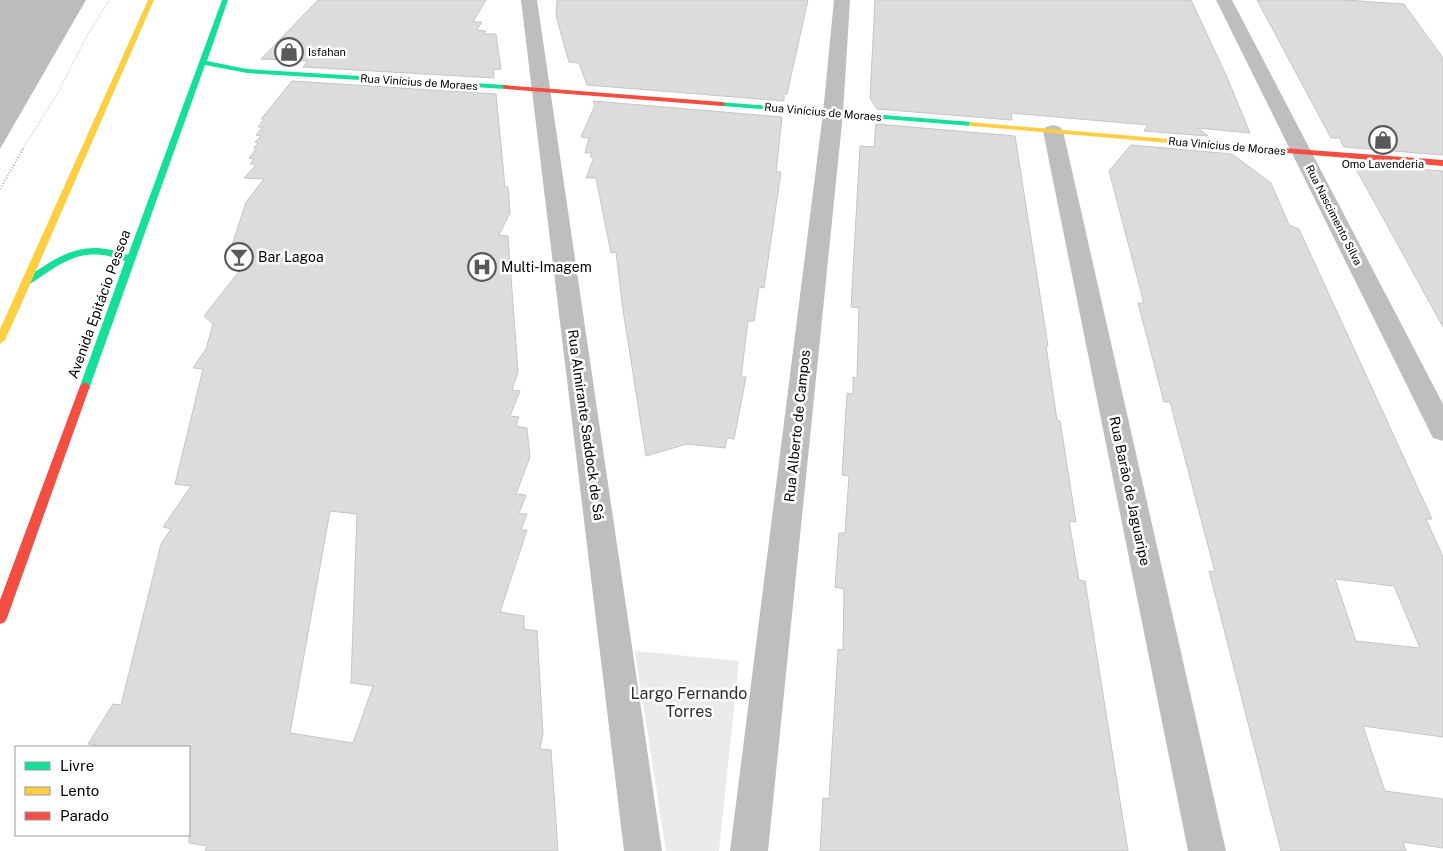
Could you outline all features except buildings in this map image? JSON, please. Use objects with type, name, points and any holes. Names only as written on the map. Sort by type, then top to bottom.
[{"type":"main road","points":[[0,340],[27,282],[108,90],[151,0]]},
{"type":"main road","name":"Avenida Epitácio Pessoa","points":[[0,618],[225,0]]},
{"type":"main road","name":"Rua Vinícius de Moraes","points":[[203,62],[247,71],[540,89],[1443,163]]},
{"type":"main road","points":[[27,282],[55,263],[74,254],[92,250],[109,251],[131,260]]},
{"type":"street","name":"Rua Almirante Saddock de Sá","points":[[529,0],[643,851]]},
{"type":"street","name":"Rua Alberto de Campos","points":[[749,851],[833,113],[842,0]]},
{"type":"street","name":"Rua Nascimento Silva","points":[[1224,0],[1443,430]]},
{"type":"street","name":"Rua Barão de Jaguaripe","points":[[1053,131],[1208,851]]},
{"type":"path","points":[[0,189],[56,96],[88,34],[110,0]]},
{"type":"green space","name":"Largo Fernando Torres","points":[[635,651],[739,661],[719,851],[666,851]]},
{"type":"shaded area","points":[[0,0],[86,0],[0,149]]},
{"type":"traffic: fast","points":[[85,386],[225,0]]},
{"type":"traffic: fast","points":[[203,62],[247,71],[506,87]]},
{"type":"traffic: fast","points":[[722,104],[972,124]]},
{"type":"traffic: fast","points":[[27,282],[76,253],[100,251],[131,260]]},
{"type":"traffic: slow","points":[[0,340],[151,0]]},
{"type":"traffic: slow","points":[[972,124],[1181,142]]},
{"type":"traffic: jam","points":[[506,87],[722,104]]},
{"type":"traffic: jam","points":[[1181,142],[1443,163]]},
{"type":"traffic: jam","points":[[0,618],[85,386]]},
{"type":"place","name":"Isfahan","points":[[289,52]]},
{"type":"place","name":"Omo Lavenderia","points":[[1383,140]]},
{"type":"place","name":"Bar Lagoa","points":[[239,257]]},
{"type":"place","name":"Multi-Imagem","points":[[482,267]]}]
